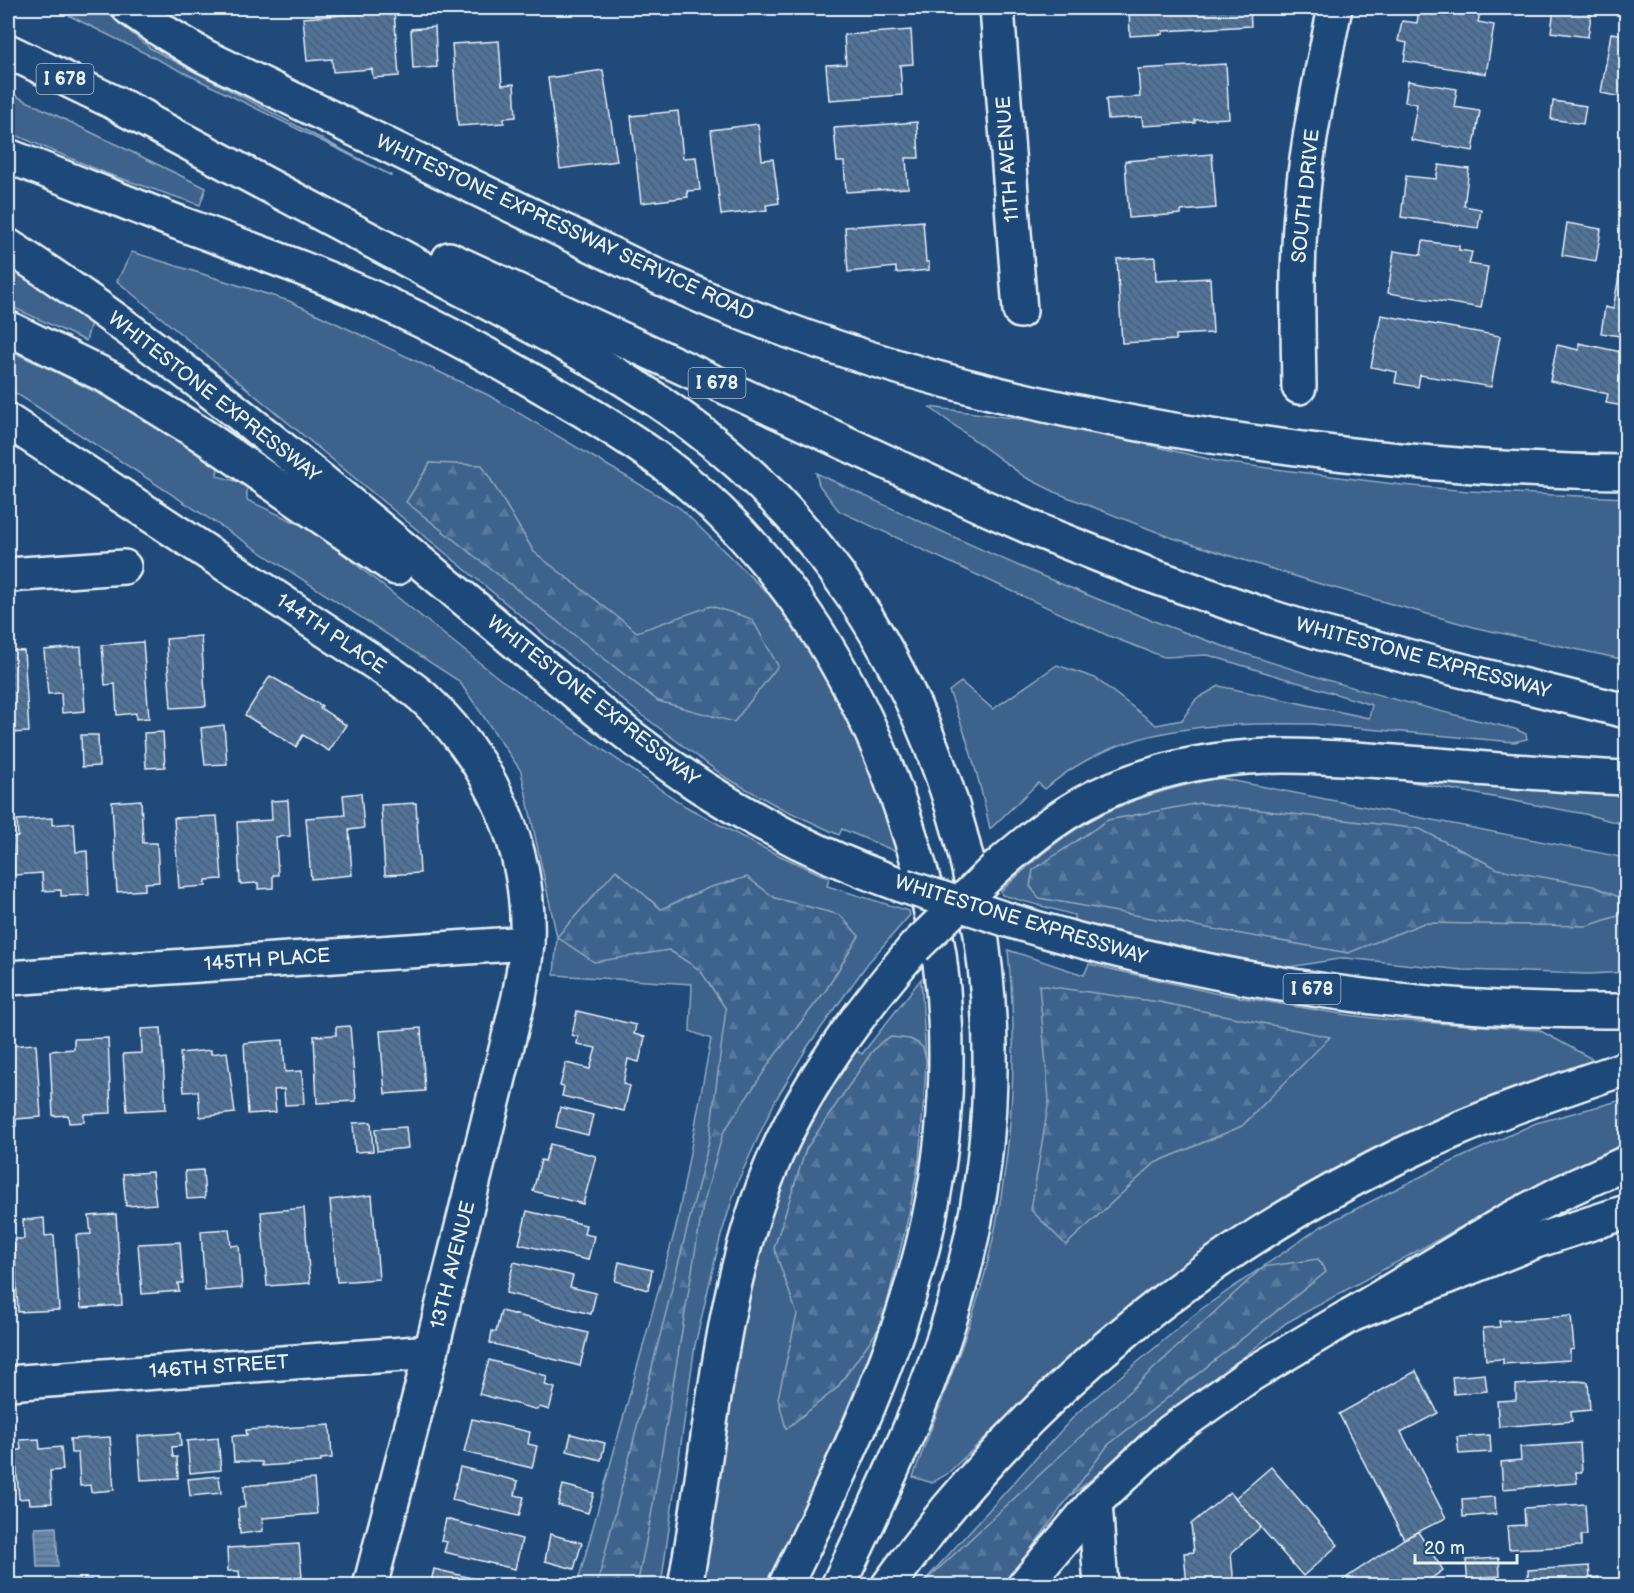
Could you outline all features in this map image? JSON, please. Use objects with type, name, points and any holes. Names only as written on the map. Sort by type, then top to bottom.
[{"type":"main road","name":"WHITESTONE EXPRESSWAY SERVICE ROAD","points":[[129,8],[204,56],[633,264],[733,310],[858,356],[1055,409],[1221,438],[1338,454],[1461,466],[1626,472]]},
{"type":"main road","name":"11TH AVENUE","points":[[997,8],[1020,311]]},
{"type":"main road","name":"SOUTH DRIVE","points":[[1299,387],[1298,271],[1302,198],[1317,99],[1335,8]]},
{"type":"main road","name":"WHITESTONE EXPRESSWAY","points":[[8,51],[123,108],[968,500],[1092,553],[1205,595],[1321,633],[1626,711]]},
{"type":"main road","points":[[123,108],[573,349],[634,386],[699,431],[763,488],[818,549],[874,630],[907,691],[936,757],[951,804],[966,856],[978,914],[985,964],[991,1054],[987,1141],[979,1200],[967,1259],[944,1338],[908,1431],[838,1586]]},
{"type":"main road","points":[[8,156],[285,261],[378,300],[503,363],[606,424],[678,474],[741,533],[796,598],[843,673],[869,723],[891,776],[932,913],[944,1001],[945,1099],[933,1201],[913,1281],[889,1350],[856,1432],[785,1586]]},
{"type":"main road","name":"WHITESTONE EXPRESSWAY","points":[[8,246],[106,311],[190,375],[600,711],[672,767],[750,816],[831,857],[904,886],[1005,919],[1157,961],[1219,974],[1291,986],[1434,1004],[1533,1010],[1626,1011]]},
{"type":"main road","points":[[8,328],[110,378],[202,435],[273,482],[600,711]]},
{"type":"main road","name":"144TH PLACE","points":[[8,421],[425,698],[459,735],[486,773],[504,810],[519,859],[527,943]]},
{"type":"main road","points":[[8,575],[123,567]]},
{"type":"main road","points":[[685,1586],[724,1331],[745,1242],[777,1153],[822,1071],[865,1009],[915,947],[995,869],[1051,823],[1089,800],[1146,776],[1182,765],[1212,760],[1242,756],[1308,755],[1626,778]]},
{"type":"main road","name":"145TH PLACE","points":[[8,978],[527,943]]},
{"type":"main road","name":"13TH AVENUE","points":[[370,1586],[519,997],[527,943]]},
{"type":"main road","points":[[888,1586],[941,1516],[1011,1436],[1095,1356],[1184,1284],[1271,1227],[1390,1161],[1491,1116],[1555,1091],[1626,1068]]},
{"type":"main road","points":[[1024,1586],[1095,1502],[1170,1432],[1250,1376],[1505,1222],[1560,1193],[1626,1163]]},
{"type":"main road","points":[[1350,1315],[1536,1241],[1626,1212]]},
{"type":"main road","name":"146TH STREET","points":[[8,1383],[431,1352]]},
{"type":"main road","points":[[1095,1502],[1101,1586]]},
{"type":"green space","points":[[54,8],[101,8],[150,48],[392,176]]},
{"type":"green space","points":[[8,92],[206,188],[200,205],[108,174],[8,132]]},
{"type":"green space","points":[[132,252],[289,301],[488,395],[680,508],[797,622],[868,763],[891,827],[897,852],[842,829],[839,835],[779,807],[725,777],[631,707],[117,281]]},
{"type":"green space","points":[[8,263],[92,319],[86,341],[8,305]]},
{"type":"green space","points":[[8,350],[64,376],[219,456],[217,476],[247,484],[247,500],[314,531],[500,679],[685,806],[761,847],[829,878],[827,886],[909,911],[910,915],[868,963],[808,1046],[775,1101],[738,1181],[720,1239],[695,1345],[661,1585],[577,1585],[677,1223],[711,1039],[690,1031],[692,984],[554,975],[557,937],[521,771],[459,681],[8,388]]},
{"type":"green space","points":[[929,407],[1064,425],[1221,462],[1468,491],[1626,498],[1626,660],[1477,628],[1317,583],[1170,537],[1057,493],[1025,477]]},
{"type":"green space","points":[[430,463],[482,465],[534,552],[637,632],[711,606],[752,619],[778,666],[734,722],[658,701],[406,502]]},
{"type":"green space","points":[[816,473],[1010,562],[1175,629],[1319,678],[1515,729],[1526,734],[1527,739],[1514,742],[1312,724],[1226,725],[1168,732],[1113,748],[1087,760],[1045,789],[1038,783],[990,829],[962,725],[949,691],[961,682],[993,709],[1057,665],[1095,678],[1156,725],[1182,720],[1196,699],[1219,686],[1369,718],[1372,705],[1208,655],[1164,657],[1109,636],[839,511],[819,485]]},
{"type":"green space","points":[[1331,767],[1626,790],[1626,825],[1585,814]]},
{"type":"green space","points":[[1219,778],[1626,858],[1626,972],[1589,974],[1463,970],[1345,958],[1289,967],[1206,952],[1074,921],[1074,915],[1002,895],[1001,891],[1032,863],[1088,822],[1152,795]]},
{"type":"green space","points":[[1200,803],[1420,829],[1498,869],[1593,886],[1619,897],[1621,915],[1587,926],[1424,923],[1348,953],[1039,898],[1030,886],[1033,870],[1108,820]]},
{"type":"green space","points":[[616,870],[661,909],[708,888],[747,877],[775,898],[840,915],[859,936],[826,990],[773,1058],[723,1133],[703,1205],[651,1516],[637,1586],[597,1585],[709,1142],[726,1009],[700,970],[669,950],[594,962],[557,937]]},
{"type":"green space","points":[[1008,950],[1084,975],[1089,964],[1214,993],[1347,1015],[1539,1030],[1603,1065],[1132,1307],[1054,1372],[947,1474],[932,1483],[913,1477],[974,1312],[991,1247],[1006,1163],[1013,1077],[1012,992]]},
{"type":"green space","points":[[921,979],[926,1059],[919,1161],[909,1214],[882,1324],[791,1543],[767,1585],[700,1586],[726,1406],[751,1280],[774,1205],[799,1147],[855,1050],[862,1054]]},
{"type":"green space","points":[[1039,985],[1159,1002],[1330,1037],[1242,1126],[1155,1163],[1066,1245],[1031,1210],[1049,1100]]},
{"type":"green space","points":[[891,1037],[910,1039],[918,1043],[923,1048],[926,1059],[919,1161],[909,1214],[882,1324],[837,1388],[786,1429],[778,1398],[797,1314],[774,1248],[806,1149],[871,1053],[882,1041]]},
{"type":"green space","points":[[1626,1099],[1626,1151],[1499,1206],[1286,1323],[1068,1498],[1001,1585],[920,1586],[1078,1412],[1200,1310],[1322,1226],[1434,1170],[1536,1123]]},
{"type":"green space","points":[[1318,1259],[1326,1272],[1108,1445],[1004,1585],[920,1586],[1263,1267]]},
{"type":"shaded area","points":[[56,1527],[58,1567],[37,1567],[35,1528]]},
{"type":"building","points":[[1129,8],[1250,8],[1251,26],[1163,31],[1163,34],[1130,36]]},
{"type":"building","points":[[1419,8],[1481,8],[1478,22],[1494,25],[1486,74],[1404,61],[1407,43],[1398,41],[1402,21],[1417,23]]},
{"type":"building","points":[[1554,8],[1592,8],[1588,37],[1551,32]]},
{"type":"building","points":[[394,11],[399,76],[373,78],[372,69],[333,72],[332,59],[307,61],[303,18]]},
{"type":"building","points":[[435,27],[437,67],[413,69],[411,29]]},
{"type":"building","points":[[911,30],[913,64],[900,65],[902,95],[829,100],[826,65],[846,64],[844,35]]},
{"type":"building","points":[[1611,33],[1626,35],[1626,98],[1601,93]]},
{"type":"building","points":[[499,41],[502,85],[514,84],[516,117],[504,118],[504,123],[458,126],[452,44]]},
{"type":"building","points":[[1226,64],[1229,118],[1195,120],[1195,123],[1143,126],[1142,117],[1108,119],[1106,99],[1140,97],[1138,69]]},
{"type":"building","points":[[603,70],[617,161],[560,169],[548,78]]},
{"type":"building","points":[[1408,81],[1457,89],[1454,107],[1480,111],[1473,151],[1411,140],[1417,104],[1405,102]]},
{"type":"building","points":[[1553,101],[1586,106],[1583,124],[1551,119]]},
{"type":"building","points":[[678,111],[683,158],[696,157],[700,190],[687,191],[688,197],[641,203],[631,116]]},
{"type":"building","points":[[917,122],[919,158],[906,158],[908,188],[846,192],[844,162],[837,162],[834,128]]},
{"type":"building","points":[[758,124],[762,160],[773,159],[779,203],[766,205],[767,210],[721,215],[711,130]]},
{"type":"building","points":[[1212,154],[1216,208],[1181,211],[1181,214],[1129,218],[1125,161]]},
{"type":"building","points":[[1439,165],[1469,169],[1464,206],[1481,209],[1478,228],[1401,217],[1406,176],[1436,179]]},
{"type":"building","points":[[923,221],[926,262],[929,262],[929,270],[896,273],[896,267],[848,272],[845,227]]},
{"type":"building","points":[[1567,223],[1601,229],[1596,261],[1562,255]]},
{"type":"building","points":[[1423,241],[1459,246],[1459,250],[1472,252],[1469,264],[1488,267],[1481,308],[1388,293],[1394,251],[1421,255]]},
{"type":"building","points":[[1155,257],[1156,281],[1210,278],[1213,333],[1176,335],[1176,340],[1122,343],[1117,259]]},
{"type":"building","points":[[1621,265],[1626,265],[1626,337],[1601,333],[1605,307],[1613,309]]},
{"type":"building","points":[[1381,315],[1500,336],[1491,387],[1420,375],[1418,387],[1395,383],[1397,372],[1371,367]]},
{"type":"building","points":[[1579,343],[1626,353],[1626,395],[1622,406],[1606,403],[1608,394],[1550,381],[1557,345],[1579,350]]},
{"type":"building","points":[[201,636],[206,706],[171,708],[166,639]]},
{"type":"building","points":[[143,642],[149,718],[136,719],[136,713],[117,715],[115,684],[105,685],[102,645]]},
{"type":"building","points":[[81,647],[85,711],[62,713],[61,693],[48,694],[44,650]]},
{"type":"building","points":[[8,650],[24,651],[29,732],[9,733]]},
{"type":"building","points":[[270,676],[322,706],[320,708],[346,725],[329,751],[303,735],[296,747],[245,715]]},
{"type":"building","points":[[224,725],[227,764],[205,765],[201,728]]},
{"type":"building","points":[[163,732],[165,767],[146,768],[144,733]]},
{"type":"building","points":[[81,735],[98,735],[99,766],[82,767]]},
{"type":"building","points":[[361,793],[364,828],[349,830],[352,875],[311,879],[306,818],[345,815],[343,795]]},
{"type":"building","points":[[141,800],[143,843],[157,843],[159,882],[145,883],[145,890],[117,892],[112,802]]},
{"type":"building","points":[[288,800],[290,836],[276,837],[278,875],[273,875],[273,888],[258,889],[258,883],[240,884],[237,822],[272,820],[271,801]]},
{"type":"building","points":[[416,803],[420,873],[385,875],[381,805]]},
{"type":"building","points":[[217,816],[222,879],[206,880],[206,886],[179,888],[174,818]]},
{"type":"building","points":[[52,818],[52,825],[74,823],[76,852],[87,851],[89,895],[61,896],[61,890],[43,891],[42,873],[14,875],[12,837],[18,837],[17,820]]},
{"type":"building","points":[[577,1011],[636,1025],[634,1034],[645,1037],[639,1062],[628,1059],[623,1084],[630,1086],[624,1111],[562,1096],[564,1087],[560,1086],[566,1063],[590,1069],[596,1048],[577,1044],[578,1037],[572,1035]]},
{"type":"building","points":[[350,1026],[356,1101],[317,1103],[314,1036],[336,1035],[336,1027]]},
{"type":"building","points":[[161,1028],[166,1109],[127,1111],[123,1054],[142,1053],[141,1029]]},
{"type":"building","points":[[421,1028],[425,1091],[385,1094],[380,1031]]},
{"type":"building","points":[[108,1038],[111,1113],[84,1114],[84,1122],[69,1123],[68,1115],[53,1116],[50,1051],[74,1049],[74,1039]]},
{"type":"building","points":[[283,1040],[285,1072],[302,1071],[304,1104],[285,1105],[284,1089],[274,1090],[276,1112],[248,1114],[244,1043]]},
{"type":"building","points":[[36,1044],[41,1117],[16,1119],[16,1126],[8,1126],[8,1046]]},
{"type":"building","points":[[211,1050],[211,1054],[227,1052],[235,1113],[200,1117],[198,1091],[184,1092],[180,1053]]},
{"type":"building","points":[[560,1107],[593,1115],[588,1135],[556,1127]]},
{"type":"building","points":[[371,1122],[373,1151],[355,1152],[353,1123]]},
{"type":"building","points":[[406,1127],[408,1148],[377,1151],[375,1129]]},
{"type":"building","points":[[550,1144],[596,1156],[583,1204],[533,1191],[541,1160],[545,1161]]},
{"type":"building","points":[[203,1170],[205,1198],[187,1199],[185,1171]]},
{"type":"building","points":[[152,1172],[156,1204],[126,1206],[123,1174]]},
{"type":"building","points":[[372,1195],[379,1279],[337,1282],[330,1200]]},
{"type":"building","points":[[304,1208],[310,1283],[267,1286],[261,1212]]},
{"type":"building","points":[[527,1211],[586,1225],[584,1234],[594,1236],[588,1260],[519,1244]]},
{"type":"building","points":[[116,1214],[122,1305],[81,1308],[76,1235],[91,1234],[89,1216]]},
{"type":"building","points":[[44,1218],[45,1236],[54,1235],[59,1310],[18,1312],[14,1239],[24,1239],[23,1220]]},
{"type":"building","points":[[229,1229],[231,1246],[239,1245],[242,1288],[205,1291],[201,1231]]},
{"type":"building","points":[[180,1242],[183,1283],[178,1283],[179,1291],[142,1294],[138,1244]]},
{"type":"building","points":[[514,1262],[573,1276],[570,1287],[596,1293],[591,1314],[506,1293]]},
{"type":"building","points":[[619,1262],[652,1270],[648,1290],[615,1281]]},
{"type":"building","points":[[501,1311],[588,1333],[580,1366],[490,1343],[492,1331],[496,1332]]},
{"type":"building","points":[[1571,1316],[1574,1349],[1570,1350],[1570,1360],[1503,1364],[1503,1359],[1486,1360],[1483,1328],[1500,1327],[1499,1321]]},
{"type":"building","points":[[489,1360],[547,1376],[545,1385],[555,1388],[549,1410],[540,1407],[538,1410],[479,1394]]},
{"type":"building","points":[[1416,1371],[1438,1413],[1401,1432],[1446,1518],[1404,1539],[1339,1414]]},
{"type":"building","points":[[1485,1374],[1487,1391],[1454,1394],[1452,1377]]},
{"type":"building","points":[[1588,1382],[1590,1410],[1571,1412],[1572,1421],[1499,1427],[1497,1401],[1516,1400],[1516,1385]]},
{"type":"building","points":[[472,1419],[530,1432],[528,1444],[537,1446],[532,1468],[464,1452]]},
{"type":"building","points":[[330,1425],[332,1458],[321,1459],[321,1462],[262,1466],[262,1462],[234,1461],[232,1436],[247,1435],[246,1430]]},
{"type":"building","points":[[180,1433],[181,1446],[172,1447],[173,1457],[177,1457],[178,1478],[141,1480],[138,1436]]},
{"type":"building","points":[[571,1434],[605,1443],[601,1460],[567,1451]]},
{"type":"building","points":[[1490,1435],[1491,1452],[1459,1454],[1457,1437]]},
{"type":"building","points":[[110,1437],[114,1490],[91,1492],[90,1485],[80,1486],[78,1453],[71,1453],[70,1439]]},
{"type":"building","points":[[218,1438],[221,1470],[190,1473],[187,1441]]},
{"type":"building","points":[[39,1439],[40,1449],[61,1447],[63,1470],[50,1471],[52,1503],[30,1504],[29,1498],[19,1499],[15,1450],[21,1450],[20,1440]]},
{"type":"building","points":[[1580,1443],[1582,1472],[1576,1472],[1577,1483],[1503,1489],[1501,1462],[1521,1460],[1520,1447]]},
{"type":"building","points":[[460,1467],[518,1481],[515,1495],[524,1497],[519,1516],[452,1500]]},
{"type":"building","points":[[1271,1467],[1338,1545],[1303,1576],[1235,1498]]},
{"type":"building","points":[[219,1476],[221,1493],[190,1496],[188,1479]]},
{"type":"building","points":[[314,1479],[317,1514],[262,1518],[263,1531],[240,1534],[238,1508],[245,1507],[244,1486]]},
{"type":"building","points":[[563,1485],[594,1493],[588,1513],[558,1505]]},
{"type":"building","points":[[1230,1492],[1261,1527],[1231,1553],[1234,1586],[1187,1586],[1184,1553],[1194,1552],[1191,1524]]},
{"type":"building","points":[[1495,1497],[1496,1514],[1463,1517],[1462,1499]]},
{"type":"building","points":[[1585,1504],[1587,1535],[1581,1535],[1581,1546],[1509,1549],[1507,1526],[1525,1525],[1524,1508]]},
{"type":"building","points":[[446,1519],[522,1539],[515,1569],[444,1552],[447,1542],[441,1541]]},
{"type":"building","points":[[1418,1532],[1443,1570],[1421,1586],[1347,1586],[1343,1580]]},
{"type":"building","points":[[550,1534],[582,1543],[574,1569],[545,1561]]},
{"type":"building","points":[[299,1544],[302,1577],[240,1581],[239,1571],[228,1571],[227,1548]]},
{"type":"building","points":[[1499,1558],[1500,1576],[1482,1577],[1483,1586],[1468,1586],[1466,1560]]},
{"type":"building","points":[[1589,1566],[1590,1578],[1599,1577],[1600,1586],[1529,1586],[1528,1570]]},
{"type":"building","points":[[434,1569],[505,1586],[430,1586]]},
{"type":"building","points":[[91,1580],[92,1586],[63,1586],[63,1581]]}]
